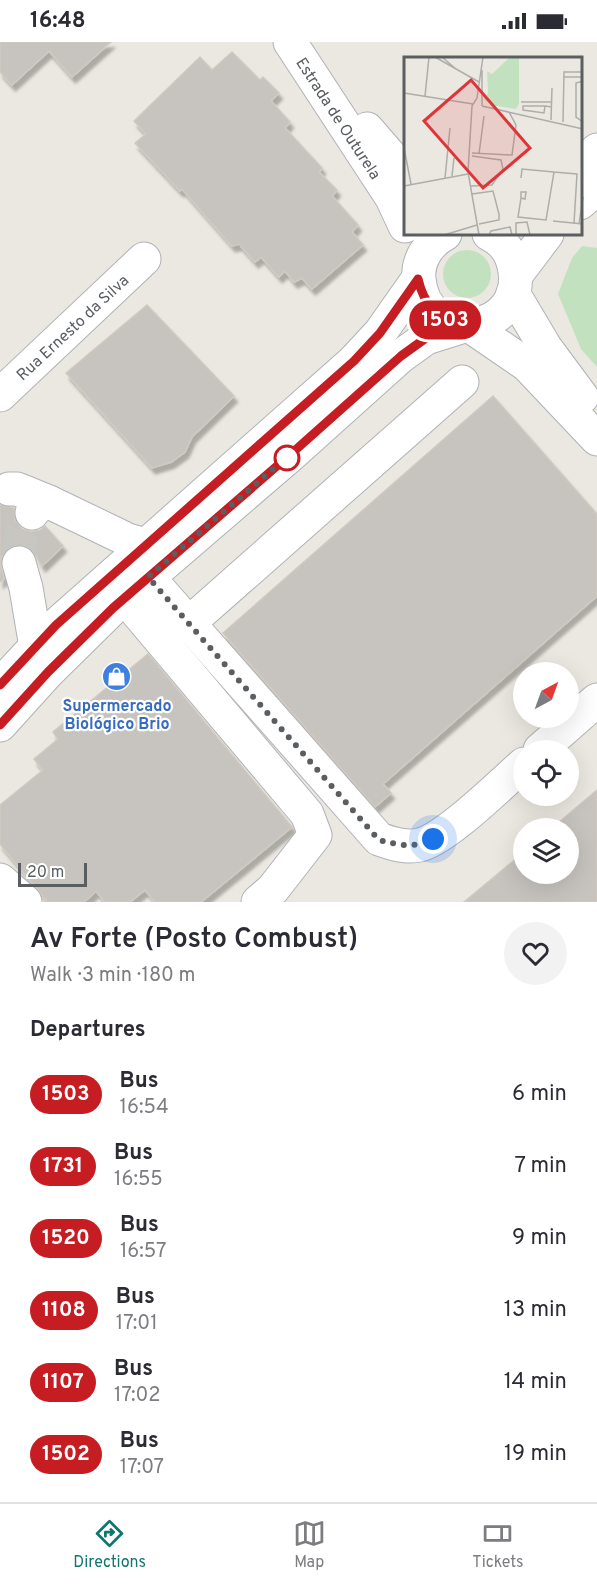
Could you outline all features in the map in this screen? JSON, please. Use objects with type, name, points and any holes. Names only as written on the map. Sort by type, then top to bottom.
[{"type":"street","name":"Estrada de Outurela","points":[[292,42],[404,172]]},
{"type":"street","name":"Estrada de Outurela","points":[[292,42],[392,198],[404,224]]},
{"type":"street","points":[[582,163],[597,150]]},
{"type":"street","points":[[582,201],[597,188]]},
{"type":"street","points":[[0,685],[56,625],[354,361],[380,333],[416,258],[442,236]]},
{"type":"street","points":[[494,236],[506,248],[513,260],[515,284],[545,347],[597,418]]},
{"type":"street","points":[[0,724],[48,672],[136,587],[411,347],[438,333],[484,323],[496,316],[507,306],[515,284],[546,236]]},
{"type":"street","points":[[416,258],[421,293],[433,311],[450,323],[467,326],[527,365],[597,439]]},
{"type":"street","name":"Rua Ernesto da Silva","points":[[0,395],[144,259]]},
{"type":"street","points":[[189,623],[462,382]]},
{"type":"street","points":[[9,489],[17,489],[40,507],[128,540],[142,544],[150,542]]},
{"type":"street","points":[[20,563],[36,647]]},
{"type":"street","points":[[136,587],[189,623],[379,840],[403,846],[422,844],[444,833],[513,773]]},
{"type":"street","points":[[136,587],[307,814],[315,835],[273,889],[258,902]]},
{"type":"street","points":[[551,740],[597,700]]},
{"type":"street","points":[[0,880],[26,902]]},
{"type":"green space","points":[[582,246],[597,248],[597,367],[581,349],[558,294],[572,258]]},
{"type":"green space","points":[[462,250],[472,250],[487,260],[491,274],[490,283],[481,294],[472,298],[462,298],[447,288],[443,279],[443,269],[453,254]]},
{"type":"building","points":[[0,42],[111,42],[72,77],[49,51],[12,85],[0,72]]},
{"type":"building","points":[[232,52],[260,80],[263,77],[279,93],[271,101],[290,122],[285,128],[322,168],[319,172],[337,190],[332,196],[358,225],[352,232],[363,245],[312,289],[302,278],[294,282],[285,271],[279,277],[261,257],[255,262],[239,244],[232,246],[182,189],[180,191],[135,143],[146,134],[134,121],[200,57],[212,70]]},
{"type":"building","points":[[147,305],[234,396],[192,437],[185,452],[171,462],[152,468],[66,373]]},
{"type":"building","points":[[493,396],[597,514],[597,596],[522,662],[513,662],[513,670],[383,784],[391,793],[375,807],[223,633]]},
{"type":"building","points":[[0,505],[14,508],[15,521],[22,529],[31,532],[45,526],[63,546],[42,566],[32,549],[23,545],[13,545],[5,550],[1,558],[4,579],[0,582]]},
{"type":"building","points":[[148,654],[292,827],[201,902],[155,902],[145,890],[130,902],[105,902],[96,891],[84,902],[48,902],[0,844],[0,805],[43,770],[34,759],[58,739],[53,732]]},
{"type":"building","points":[[597,790],[597,902],[464,902],[513,861],[513,884],[579,884],[579,818],[564,818]]},
{"type":"tunnel","points":[[19,563],[21,537],[32,513]]},
{"type":"bus line","name":"1503","points":[[0,685],[56,625],[354,361],[380,333],[418,279],[421,293],[428,306],[450,323],[464,326],[438,333],[411,347],[113,608],[48,672],[0,725]]},
{"type":"place","name":"Supermercado Biológico Brio","points":[[117,677]]},
{"type":"route","points":[[287,458],[292,453],[148,577],[379,840],[403,846],[422,844],[433,839]]}]
